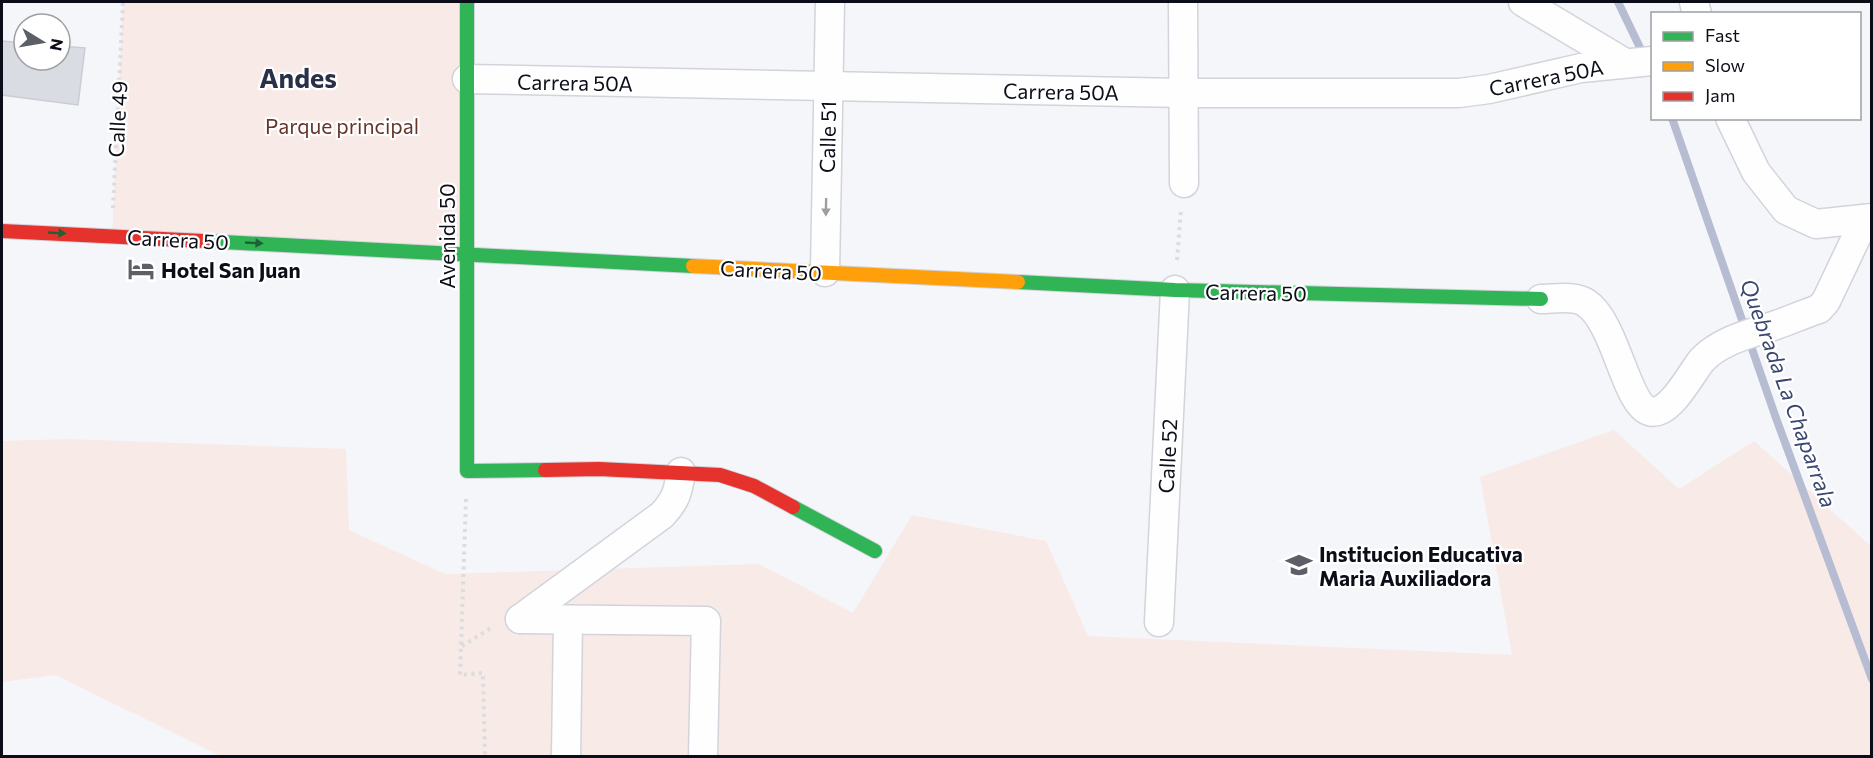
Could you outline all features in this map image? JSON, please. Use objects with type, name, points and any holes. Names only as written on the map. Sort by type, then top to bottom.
[{"type":"street","name":"Avenida 50","points":[[467,2],[467,471]]},
{"type":"street","name":"Calle 51","points":[[825,272],[830,2]]},
{"type":"street","points":[[1183,2],[1184,183]]},
{"type":"street","points":[[1523,2],[1639,62]]},
{"type":"street","name":"Carrera 50A","points":[[467,79],[1183,93],[1459,93],[1489,89],[1581,68],[1639,62]]},
{"type":"street","points":[[1731,120],[1756,172],[1786,210],[1816,224],[1868,218]]},
{"type":"street","points":[[1541,299],[1568,299],[1585,302],[1599,315],[1617,351],[1637,401],[1644,409],[1652,413],[1671,402],[1703,359],[1726,342],[1819,309],[1826,301],[1868,218]]},
{"type":"street","name":"Carrera 50","points":[[2,231],[1175,290],[1541,299]]},
{"type":"street","name":"Calle 52","points":[[1159,622],[1175,290]]},
{"type":"street","points":[[467,471],[599,469],[720,475],[754,486],[875,551]]},
{"type":"street","points":[[520,619],[662,515],[671,506],[678,493],[681,472]]},
{"type":"street","points":[[520,619],[706,621],[703,756]]},
{"type":"street","points":[[566,756],[568,620]]},
{"type":"path","name":"Calle 49","points":[[112,236],[123,2]]},
{"type":"path","points":[[1175,290],[1184,183]]},
{"type":"path","points":[[467,471],[460,675],[483,673],[485,756]]},
{"type":"path","points":[[462,646],[501,621],[520,619]]},
{"type":"green space","name":"Parque principal","points":[[123,2],[467,2],[467,254],[112,236]]},
{"type":"green space","points":[[1614,430],[1679,489],[1754,441],[1871,546],[1871,756],[221,756],[55,675],[2,682],[2,441],[67,439],[346,449],[349,530],[445,574],[759,564],[853,613],[912,515],[1046,541],[1088,636],[1512,655],[1480,477]]},
{"type":"building","points":[[2,41],[12,42],[12,72],[72,72],[72,47],[85,48],[78,105],[2,95]]},
{"type":"waterway","name":"Quebrada La Chaparrala","points":[[1618,2],[1645,58]]},
{"type":"waterway","name":"Quebrada La Chaparrala","points":[[1673,120],[1776,418],[1872,679]]},
{"type":"traffic: fast","points":[[467,2],[467,471],[545,470]]},
{"type":"traffic: fast","points":[[203,241],[693,266]]},
{"type":"traffic: fast","points":[[1018,282],[1175,290],[1541,299]]},
{"type":"traffic: fast","points":[[793,507],[875,551]]},
{"type":"traffic: slow","points":[[693,266],[1018,282]]},
{"type":"traffic: jam","points":[[2,231],[203,241]]},
{"type":"traffic: jam","points":[[545,470],[599,469],[720,475],[754,486],[793,507]]},
{"type":"place","name":"Hotel San Juan","points":[[141,269]]},
{"type":"place","name":"Institucion Educativa Maria Auxiliadora","points":[[1299,565]]},
{"type":"district","name":"Andes","points":[[298,77]]}]
